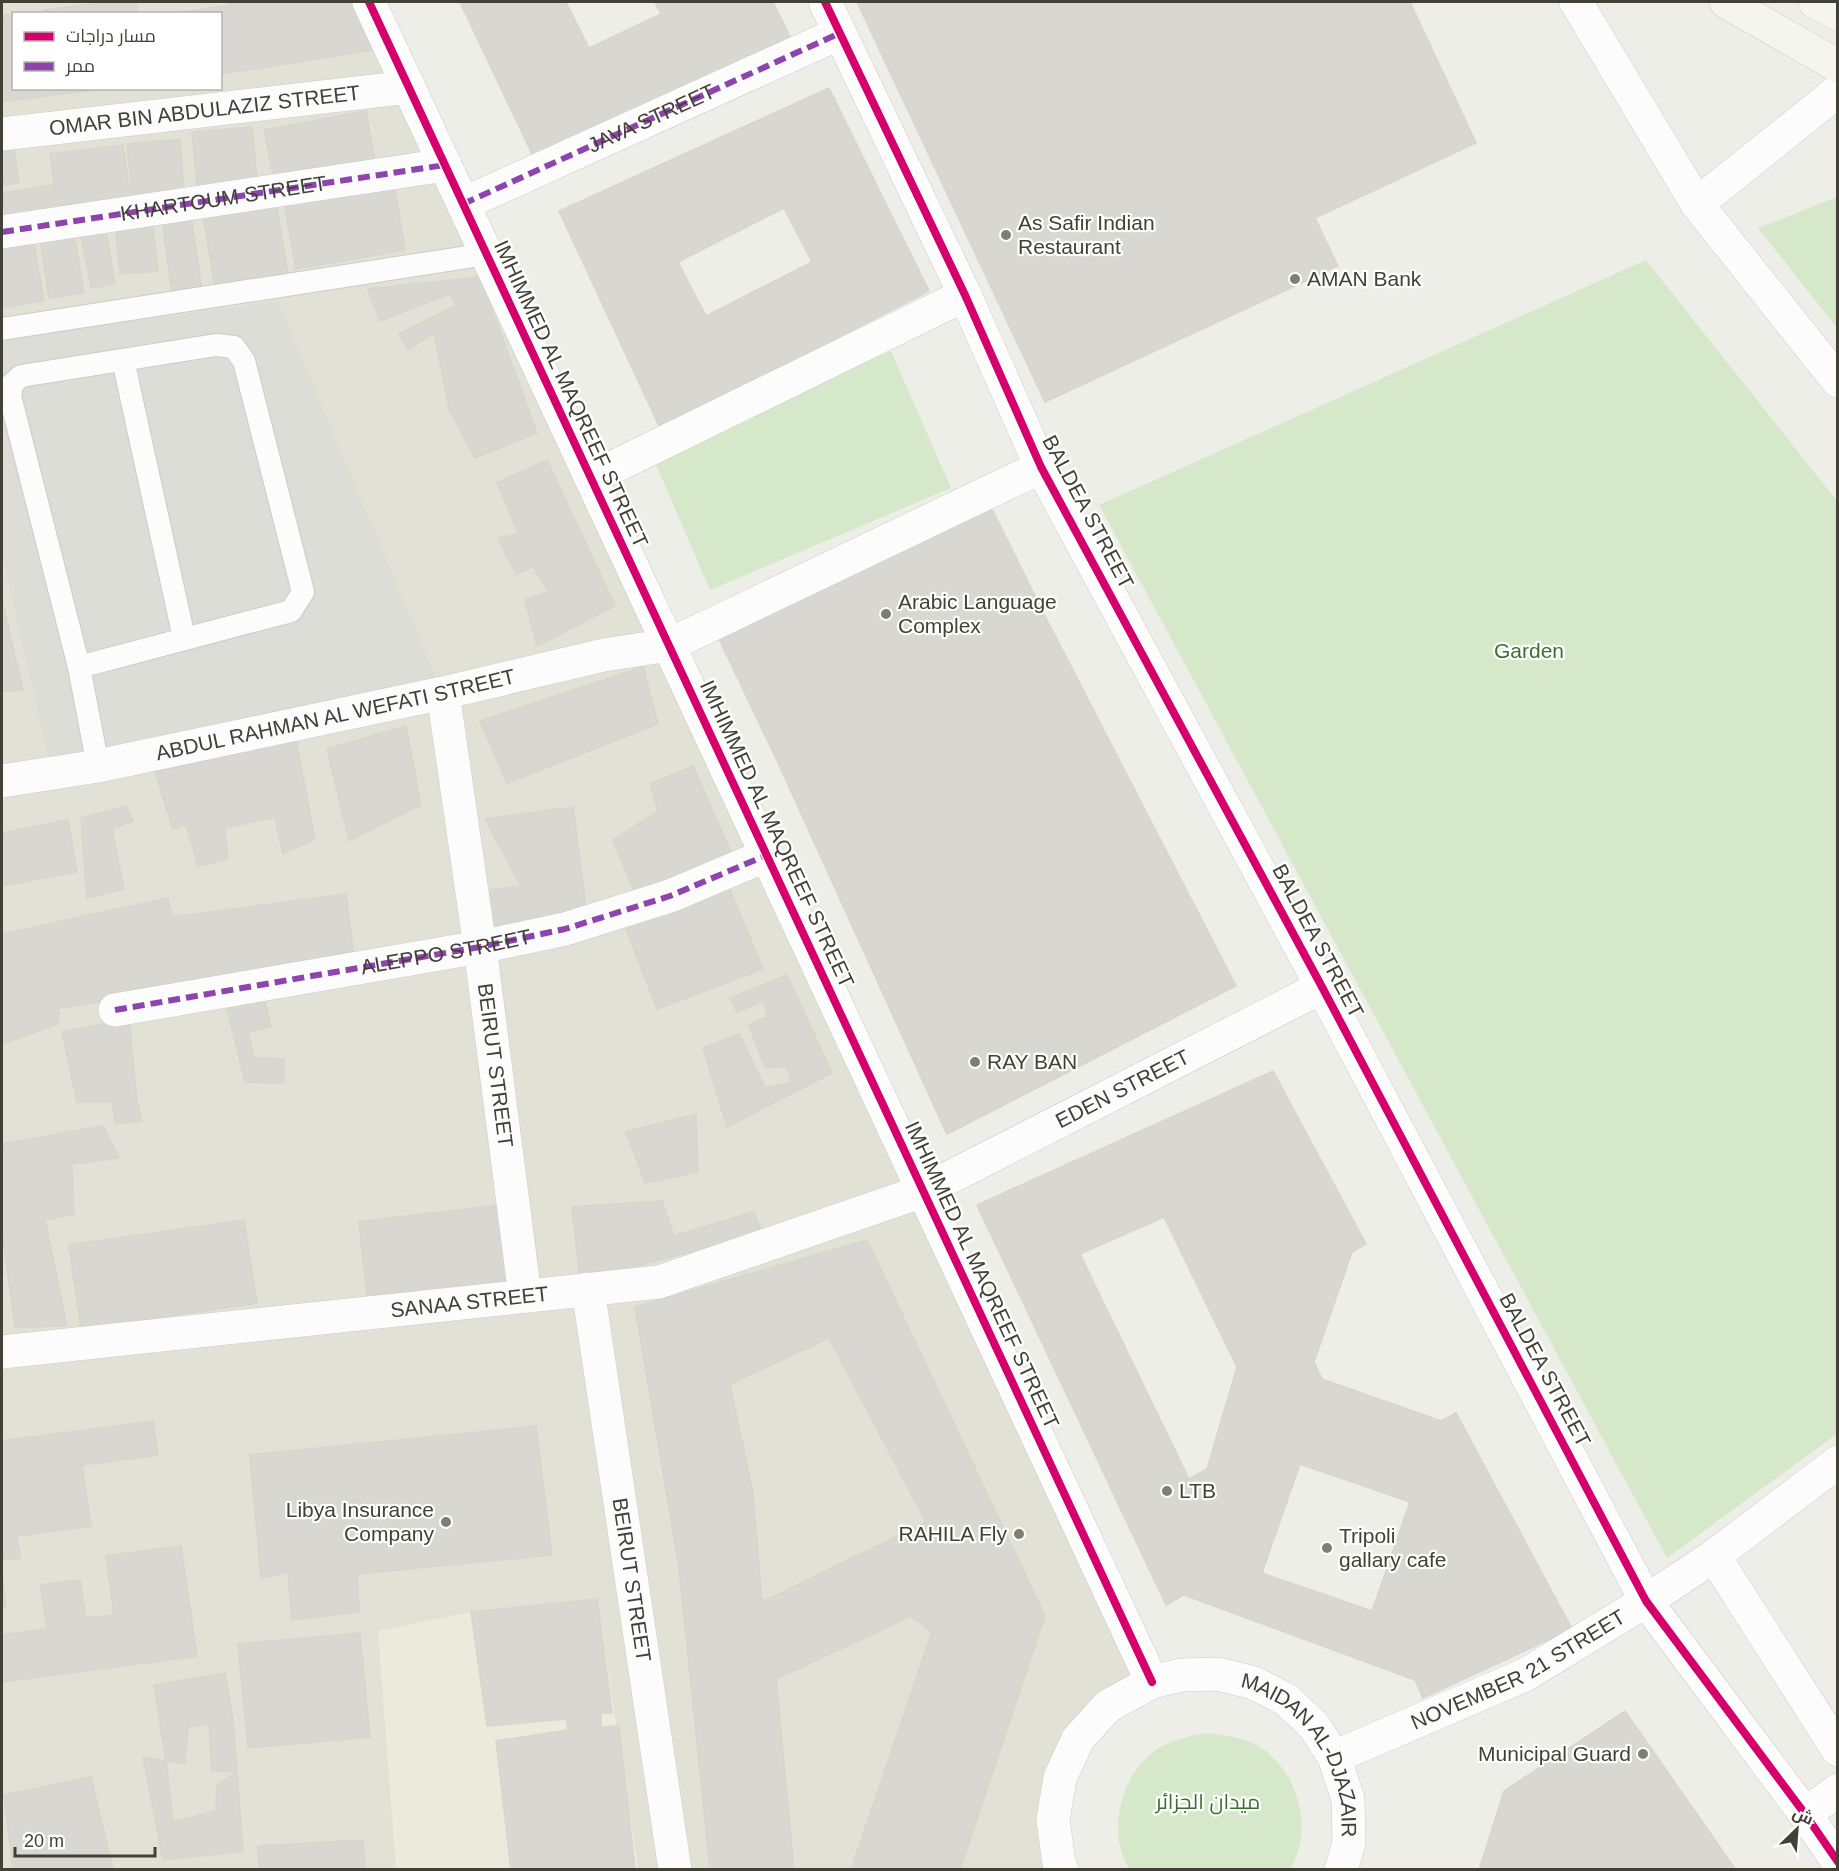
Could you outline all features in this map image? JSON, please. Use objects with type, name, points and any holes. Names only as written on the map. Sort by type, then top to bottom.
[{"type":"main road","points":[[1726,2],[1838,66]]},
{"type":"main road","points":[[1815,2],[1838,14]]},
{"type":"street","name":"IMHIMMED AL MAQREEF STREET","points":[[369,2],[1152,1682]]},
{"type":"street","name":"BALDEA STREET","points":[[825,2],[965,295],[1041,467],[1322,987],[1646,1601],[1805,1814],[1838,1862]]},
{"type":"street","points":[[1576,2],[1698,204],[1838,381]]},
{"type":"street","name":"JAVA STREET","points":[[463,204],[840,33]]},
{"type":"street","name":"OMAR BIN ABDULAZIZ STREET","points":[[2,134],[409,87]]},
{"type":"street","points":[[1698,204],[1838,90]]},
{"type":"street","name":"KHARTOUM STREET","points":[[2,232],[446,165]]},
{"type":"street","points":[[591,478],[965,295]]},
{"type":"street","name":"ABDUL RAHMAN AL WEFATI STREET","points":[[2,781],[98,766],[443,693],[604,655],[669,645],[1041,467]]},
{"type":"street","name":"BEIRUT STREET","points":[[443,693],[480,947],[525,1296]]},
{"type":"street","name":"ALEPPO STREET","points":[[115,1010],[480,947],[565,929],[670,896],[767,855]]},
{"type":"street","name":"EDEN STREET","points":[[923,1191],[1322,987]]},
{"type":"street","name":"SANAA STREET","points":[[2,1352],[659,1282],[923,1191]]},
{"type":"street","name":"BEIRUT STREET","points":[[588,1289],[675,1869]]},
{"type":"street","name":"NOVEMBER 21 STREET","points":[[1334,1756],[1525,1676],[1714,1556],[1838,1462]]},
{"type":"street","points":[[1714,1556],[1838,1750]]},
{"type":"street","name":"MAIDAN AL-DJAZAIR","points":[[1062,1869],[1059,1863],[1053,1820],[1059,1778],[1078,1739],[1108,1706],[1152,1682],[1181,1675],[1218,1674],[1254,1683],[1287,1700],[1314,1726],[1334,1756],[1348,1799],[1349,1843],[1341,1869]]},
{"type":"street","points":[[1805,1814],[1838,1790]]},
{"type":"lane","points":[[2,329],[487,254]]},
{"type":"lane","points":[[79,667],[291,611],[303,592],[244,361],[234,347],[216,345],[21,376],[12,384],[10,396],[79,667],[98,766]]},
{"type":"lane","points":[[123,360],[184,638]]},
{"type":"shaded area","points":[[2,2],[368,2],[1152,1684],[1078,1737],[1061,1869],[2,1870]]},
{"type":"shaded area","points":[[278,301],[437,679],[50,765],[2,555],[2,339]]},
{"type":"shaded area","points":[[597,1599],[638,1869],[396,1869],[378,1631],[471,1612]]},
{"type":"green space","points":[[1837,197],[1837,328],[1758,228]]},
{"type":"green space","name":"Garden","points":[[1646,260],[1837,501],[1837,1434],[1667,1558],[1099,505]]},
{"type":"green space","points":[[891,351],[951,488],[710,590],[651,453]]},
{"type":"green space","name":"ميدان الجزائر","points":[[1208,1733],[1253,1743],[1278,1762],[1287,1776],[1295,1790],[1301,1823],[1301,1839],[1290,1869],[1130,1870],[1123,1856],[1118,1824],[1120,1808],[1132,1777],[1141,1764],[1158,1749],[1179,1739]]},
{"type":"building","points":[[111,2],[137,2],[138,12],[43,12],[43,10]]},
{"type":"building","points":[[229,2],[368,2],[393,47],[222,74],[222,12],[182,12],[230,5]]},
{"type":"building","points":[[460,2],[566,2],[589,48],[661,14],[655,2],[773,2],[790,37],[533,156]]},
{"type":"building","points":[[857,2],[1410,2],[1476,143],[1315,218],[1338,266],[1045,402]]},
{"type":"building","points":[[12,14],[12,90],[52,90],[53,95],[2,102],[2,16]]},
{"type":"building","points":[[829,88],[929,291],[660,428],[559,211]],"holes":[[[784,208],[812,262],[706,316],[678,262]]]},
{"type":"building","points":[[53,90],[93,90],[54,95]]},
{"type":"building","points":[[366,111],[376,166],[275,184],[264,130]]},
{"type":"building","points":[[252,127],[258,189],[198,195],[192,132]]},
{"type":"building","points":[[180,139],[184,192],[132,197],[127,144]]},
{"type":"building","points":[[123,145],[130,197],[57,206],[50,154]]},
{"type":"building","points":[[14,149],[19,183],[2,185],[2,151]]},
{"type":"building","points":[[393,178],[405,250],[296,269],[283,197]]},
{"type":"building","points":[[53,185],[58,216],[7,225],[2,193]]},
{"type":"building","points":[[276,202],[289,281],[216,293],[203,214]]},
{"type":"building","points":[[152,220],[158,271],[120,274],[115,224]]},
{"type":"building","points":[[192,221],[202,291],[172,295],[163,226]]},
{"type":"building","points":[[105,225],[115,284],[91,288],[80,229]]},
{"type":"building","points":[[73,227],[84,293],[49,298],[39,232]]},
{"type":"building","points":[[32,232],[44,301],[2,308],[2,237]]},
{"type":"building","points":[[480,277],[537,433],[475,458],[449,409],[434,333],[408,350],[399,334],[457,305],[449,294],[380,321],[368,289]]},
{"type":"building","points":[[547,460],[615,606],[537,646],[525,600],[548,592],[533,566],[516,575],[498,538],[519,534],[497,483]]},
{"type":"building","points":[[988,501],[1236,986],[947,1134],[781,769],[719,639]]},
{"type":"building","points":[[2,600],[23,690],[2,692]]},
{"type":"building","points":[[643,667],[658,724],[507,783],[480,721]]},
{"type":"building","points":[[941,706],[963,744],[901,768],[933,838],[1014,798],[1051,873],[968,915],[1004,977],[1081,935],[1137,1036],[947,1134],[781,769],[846,736],[850,749]]},
{"type":"building","points":[[406,726],[421,805],[349,841],[327,749]]},
{"type":"building","points":[[296,739],[315,839],[283,854],[275,817],[225,828],[228,859],[198,866],[186,824],[173,829],[155,772]]},
{"type":"building","points":[[693,766],[733,857],[635,894],[613,840],[658,811],[650,784]]},
{"type":"building","points":[[126,806],[133,821],[112,828],[124,889],[87,898],[81,818]]},
{"type":"building","points":[[573,807],[587,914],[491,936],[482,891],[521,886],[485,819]]},
{"type":"building","points":[[68,820],[77,872],[2,886],[2,833]]},
{"type":"building","points":[[727,882],[763,969],[657,1009],[626,929]]},
{"type":"building","points":[[346,894],[354,959],[318,969],[59,1008],[58,1024],[2,1044],[2,934],[168,898],[172,917]]},
{"type":"building","points":[[787,975],[832,1073],[727,1127],[703,1048],[739,1034],[765,1088],[792,1082],[787,1066],[765,1068],[749,1025],[768,1017],[763,1001],[737,1012],[730,998]]},
{"type":"building","points":[[264,996],[271,1027],[248,1032],[254,1058],[284,1059],[284,1083],[245,1082],[226,1005]]},
{"type":"building","points":[[129,1019],[137,1102],[77,1102],[62,1032]]},
{"type":"building","points":[[1273,1071],[1366,1244],[1352,1252],[1314,1362],[1322,1379],[1441,1421],[1456,1413],[1572,1629],[1423,1698],[1415,1680],[1184,1595],[1166,1605],[977,1205]],"holes":[[[1164,1217],[1237,1367],[1207,1469],[1189,1479],[1080,1254]],[[1300,1464],[1410,1502],[1372,1611],[1262,1573]]]},
{"type":"building","points":[[112,1102],[137,1102],[142,1121],[116,1124]]},
{"type":"building","points":[[696,1114],[698,1172],[645,1183],[626,1132]]},
{"type":"building","points":[[103,1126],[119,1158],[72,1164],[74,1214],[45,1220],[67,1326],[15,1327],[2,1231],[2,1144]]},
{"type":"building","points":[[662,1201],[674,1236],[754,1212],[762,1233],[580,1281],[572,1207]]},
{"type":"building","points":[[498,1205],[507,1280],[367,1296],[359,1222]]},
{"type":"building","points":[[244,1220],[257,1303],[81,1329],[69,1245]]},
{"type":"building","points":[[867,1240],[1045,1616],[960,1870],[851,1870],[932,1632],[911,1616],[776,1679],[794,1870],[710,1870],[679,1567],[635,1307]],"holes":[[[829,1338],[926,1522],[762,1602],[753,1494],[730,1384]]]},
{"type":"building","points":[[153,1421],[158,1455],[82,1465],[91,1526],[17,1536],[20,1558],[2,1560],[2,1441]]},
{"type":"building","points":[[536,1426],[552,1555],[357,1574],[359,1612],[292,1620],[288,1572],[261,1578],[250,1455]]},
{"type":"building","points":[[181,1546],[197,1656],[2,1682],[2,1635],[47,1629],[40,1585],[80,1580],[86,1618],[114,1615],[106,1556]]},
{"type":"building","points":[[2,1575],[6,1606],[2,1606]]},
{"type":"building","points":[[597,1599],[612,1713],[601,1713],[601,1727],[619,1726],[635,1870],[511,1870],[496,1741],[568,1730],[566,1719],[487,1726],[471,1612]]},
{"type":"building","points":[[360,1633],[370,1737],[248,1748],[238,1644]]},
{"type":"building","points":[[225,1673],[233,1720],[188,1727],[185,1763],[166,1761],[154,1685]]},
{"type":"building","points":[[1625,1711],[1736,1870],[1479,1870],[1504,1791]]},
{"type":"building","points":[[233,1720],[237,1772],[212,1771],[209,1724]]},
{"type":"building","points":[[143,1757],[166,1761],[173,1822],[216,1811],[217,1785],[237,1772],[243,1851],[163,1860]]},
{"type":"building","points":[[91,1777],[113,1870],[13,1870],[4,1795]]},
{"type":"building","points":[[363,1840],[365,1870],[259,1870],[258,1846]]},
{"type":"marked path","points":[[463,204],[840,33]]},
{"type":"marked path","points":[[2,232],[445,165]]},
{"type":"marked path","points":[[115,1010],[480,947],[565,929],[670,896],[767,855]]},
{"type":"cycle path","points":[[369,2],[1152,1682]]},
{"type":"cycle path","points":[[825,2],[965,295],[1041,467],[1322,987],[1646,1601],[1805,1814],[1838,1862]]},
{"type":"place","name":"As Safir Indian Restaurant","points":[[1006,235]]},
{"type":"place","name":"AMAN Bank","points":[[1295,279]]},
{"type":"place","name":"Arabic Language Complex","points":[[886,614]]},
{"type":"place","name":"RAY BAN","points":[[975,1062]]},
{"type":"place","name":"LTB","points":[[1167,1491]]},
{"type":"place","name":"Libya Insurance Company","points":[[446,1522]]},
{"type":"place","name":"RAHILA Fly","points":[[1019,1534]]},
{"type":"place","name":"Tripoli gallary cafe","points":[[1327,1548]]},
{"type":"place","name":"Municipal Guard","points":[[1643,1754]]}]
